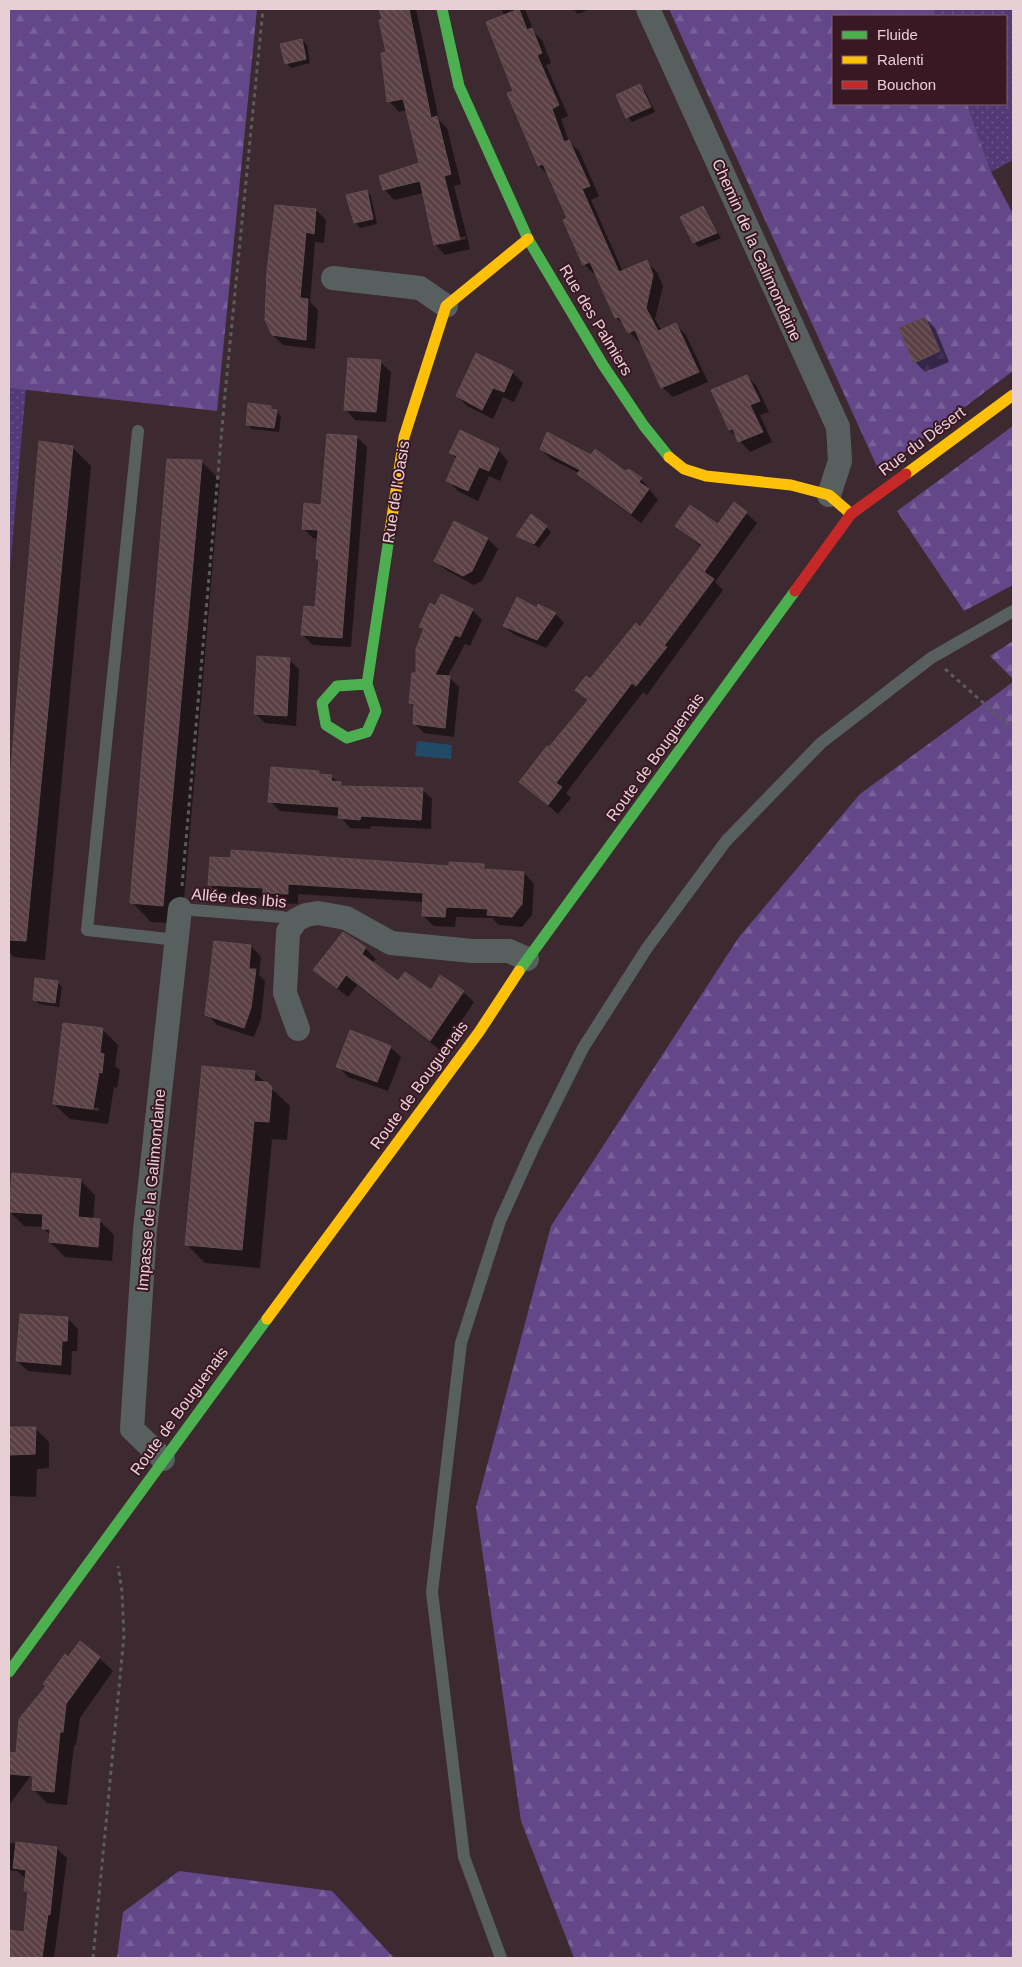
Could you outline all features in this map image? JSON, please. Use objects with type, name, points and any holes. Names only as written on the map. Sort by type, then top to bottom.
[{"type":"street","name":"Rue des Palmiers","points":[[442,9],[459,86],[528,239],[603,365],[644,426],[667,455],[684,469],[706,476],[791,485],[829,495],[851,514]]},
{"type":"street","name":"Chemin de la Galimondaine","points":[[648,9],[838,427],[840,461],[829,495]]},
{"type":"street","points":[[333,278],[420,288],[446,306],[528,239]]},
{"type":"street","name":"Rue de l'Oasis","points":[[367,684],[337,686],[322,703],[326,726],[347,738],[367,732],[376,711],[367,684],[404,437],[446,306]]},
{"type":"street","name":"Rue du Désert","points":[[851,514],[1013,395]]},
{"type":"street","name":"Route de Bouguenais","points":[[9,1672],[163,1458],[479,1032],[527,959],[552,929],[851,514]]},
{"type":"street","name":"Impasse de la Galimondaine","points":[[163,1458],[132,1428],[145,1230],[180,909]]},
{"type":"street","points":[[298,1029],[285,993],[288,932],[296,920],[306,915],[318,913],[346,918],[391,943],[472,951],[510,951],[527,959]]},
{"type":"lane","points":[[138,431],[87,930],[176,940]]},
{"type":"lane","points":[[501,1958],[464,1856],[432,1592],[461,1343],[500,1221],[534,1146],[584,1048],[647,948],[726,841],[822,743],[932,658],[1013,611]]},
{"type":"lane","name":"Allée des Ibis","points":[[180,909],[282,917],[296,920]]},
{"type":"path","points":[[180,909],[225,394],[263,9]]},
{"type":"path","points":[[932,658],[1013,728]]},
{"type":"path","points":[[93,1958],[124,1636],[122,1591],[111,1532]]},
{"type":"shaded area","points":[[934,9],[1013,9],[1013,160],[991,172],[967,105],[1007,105],[1007,15],[936,15]]},
{"type":"shaded area","points":[[9,388],[26,389],[9,580]]},
{"type":"green space","points":[[9,9],[257,9],[217,411],[9,388]]},
{"type":"green space","points":[[669,9],[934,9],[936,15],[832,15],[832,105],[967,105],[991,172],[1013,214],[1013,371],[879,471]]},
{"type":"green space","points":[[1013,426],[1013,585],[964,611],[897,511]]},
{"type":"green space","points":[[1013,641],[1013,679],[990,656]]},
{"type":"green space","points":[[1013,682],[1013,1958],[574,1958],[521,1821],[476,1507],[551,1226],[739,937],[860,794]]},
{"type":"green space","points":[[179,1871],[332,1891],[394,1958],[117,1958],[123,1912]]},
{"type":"water","points":[[417,741],[452,745],[451,759],[415,756]]},
{"type":"building","points":[[379,9],[409,9],[431,118],[437,116],[451,174],[444,176],[460,239],[434,245],[420,181],[383,190],[379,176],[419,163],[403,99],[387,102],[381,53],[386,52],[379,20],[382,19]]},
{"type":"building","points":[[519,9],[527,30],[532,28],[542,53],[537,55],[559,105],[552,109],[564,142],[569,140],[590,186],[582,189],[619,272],[647,260],[653,275],[646,308],[658,331],[676,323],[699,372],[661,388],[635,330],[628,333],[619,317],[615,318],[590,262],[583,265],[563,220],[567,218],[543,164],[538,166],[507,93],[513,91],[486,22]]},
{"type":"building","points":[[302,39],[306,59],[285,64],[280,44]]},
{"type":"building","points":[[640,84],[651,107],[626,118],[616,95]]},
{"type":"building","points":[[367,190],[373,219],[354,223],[346,195]]},
{"type":"building","points":[[275,205],[316,209],[314,234],[306,232],[300,298],[308,299],[306,340],[272,335],[265,320],[267,271]]},
{"type":"building","points":[[703,206],[717,233],[693,243],[680,217]]},
{"type":"building","points":[[925,317],[940,351],[914,363],[899,328]]},
{"type":"building","points":[[476,353],[513,371],[504,392],[493,388],[482,410],[456,396]]},
{"type":"building","points":[[348,358],[381,360],[376,412],[344,410]]},
{"type":"building","points":[[747,375],[760,401],[750,405],[763,432],[738,442],[733,429],[729,430],[711,390]]},
{"type":"building","points":[[248,403],[271,406],[271,409],[277,410],[274,428],[246,425]]},
{"type":"building","points":[[460,430],[499,449],[489,471],[479,467],[468,491],[446,481],[457,456],[449,453]]},
{"type":"building","points":[[547,432],[591,455],[595,449],[625,471],[629,469],[642,478],[639,482],[649,489],[631,514],[577,474],[580,470],[540,449]]},
{"type":"building","points":[[327,434],[357,436],[342,638],[301,635],[304,606],[315,607],[319,559],[316,559],[318,530],[302,529],[304,503],[321,505]]},
{"type":"building","points":[[39,441],[73,446],[26,941],[9,940],[9,790]]},
{"type":"building","points":[[167,459],[202,460],[163,906],[130,903]]},
{"type":"building","points":[[734,502],[747,512],[704,572],[714,579],[664,646],[667,647],[636,686],[632,683],[556,783],[562,787],[548,805],[519,782],[547,746],[549,747],[588,700],[575,690],[586,676],[590,679],[636,623],[640,627],[702,545],[675,526],[690,505],[718,524]]},
{"type":"building","points":[[531,514],[547,526],[534,544],[516,536]]},
{"type":"building","points":[[454,521],[488,538],[472,571],[463,576],[434,561]]},
{"type":"building","points":[[441,594],[473,609],[460,637],[455,635],[435,675],[450,676],[445,728],[413,724],[414,704],[409,703],[412,673],[416,673],[416,649],[424,628],[419,627],[430,603],[435,606]]},
{"type":"building","points":[[517,597],[537,608],[538,604],[556,613],[537,640],[503,626]]},
{"type":"building","points":[[257,656],[290,658],[287,716],[254,714]]},
{"type":"building","points":[[271,767],[319,771],[319,774],[332,775],[331,781],[341,782],[341,786],[423,788],[421,820],[361,816],[360,820],[338,818],[339,807],[268,802]]},
{"type":"building","points":[[231,850],[449,866],[449,862],[484,864],[484,869],[524,872],[522,904],[512,917],[487,915],[488,909],[446,907],[445,917],[422,916],[423,893],[288,884],[288,894],[263,893],[263,888],[208,885],[210,857],[231,858]]},
{"type":"building","points":[[343,932],[366,947],[362,954],[398,981],[405,972],[431,990],[440,975],[464,991],[430,1041],[346,975],[337,988],[313,970]]},
{"type":"building","points":[[214,941],[251,945],[249,969],[256,969],[251,1008],[244,1028],[205,1015]]},
{"type":"building","points":[[35,978],[58,981],[55,1003],[33,1000]]},
{"type":"building","points":[[63,1023],[103,1028],[100,1053],[104,1054],[102,1073],[99,1072],[93,1109],[53,1104]]},
{"type":"building","points":[[350,1030],[391,1046],[377,1082],[336,1067]]},
{"type":"building","points":[[202,1066],[255,1071],[254,1081],[267,1082],[272,1087],[269,1122],[254,1121],[242,1250],[185,1245]]},
{"type":"building","points":[[12,1173],[81,1179],[78,1217],[100,1219],[98,1247],[49,1242],[50,1229],[42,1229],[43,1214],[9,1212]]},
{"type":"building","points":[[20,1314],[68,1317],[67,1341],[62,1341],[61,1365],[16,1361]]},
{"type":"building","points":[[9,1427],[36,1427],[35,1454],[9,1455]]},
{"type":"building","points":[[80,1641],[100,1657],[66,1704],[63,1732],[60,1732],[54,1792],[32,1790],[33,1776],[9,1774],[9,1752],[16,1753],[19,1719],[46,1686],[43,1684],[65,1654],[68,1657]]},
{"type":"building","points":[[16,1842],[57,1847],[50,1915],[48,1914],[42,1958],[9,1958],[9,1930],[24,1932],[28,1891],[24,1891],[26,1870],[13,1868]]},
{"type":"traffic: fast","points":[[442,9],[459,86],[528,239],[603,365],[644,426],[669,457]]},
{"type":"traffic: fast","points":[[367,684],[337,686],[322,703],[326,725],[347,738],[367,732],[376,711],[367,684],[390,531]]},
{"type":"traffic: fast","points":[[519,971],[795,591]]},
{"type":"traffic: fast","points":[[9,1672],[267,1319]]},
{"type":"traffic: slow","points":[[390,531],[404,437],[446,306],[528,239]]},
{"type":"traffic: slow","points":[[906,474],[1013,395]]},
{"type":"traffic: slow","points":[[669,457],[684,469],[706,476],[791,485],[829,495],[851,514]]},
{"type":"traffic: slow","points":[[267,1319],[479,1032],[519,971]]},
{"type":"traffic: jam","points":[[795,591],[851,514],[906,474]]}]
